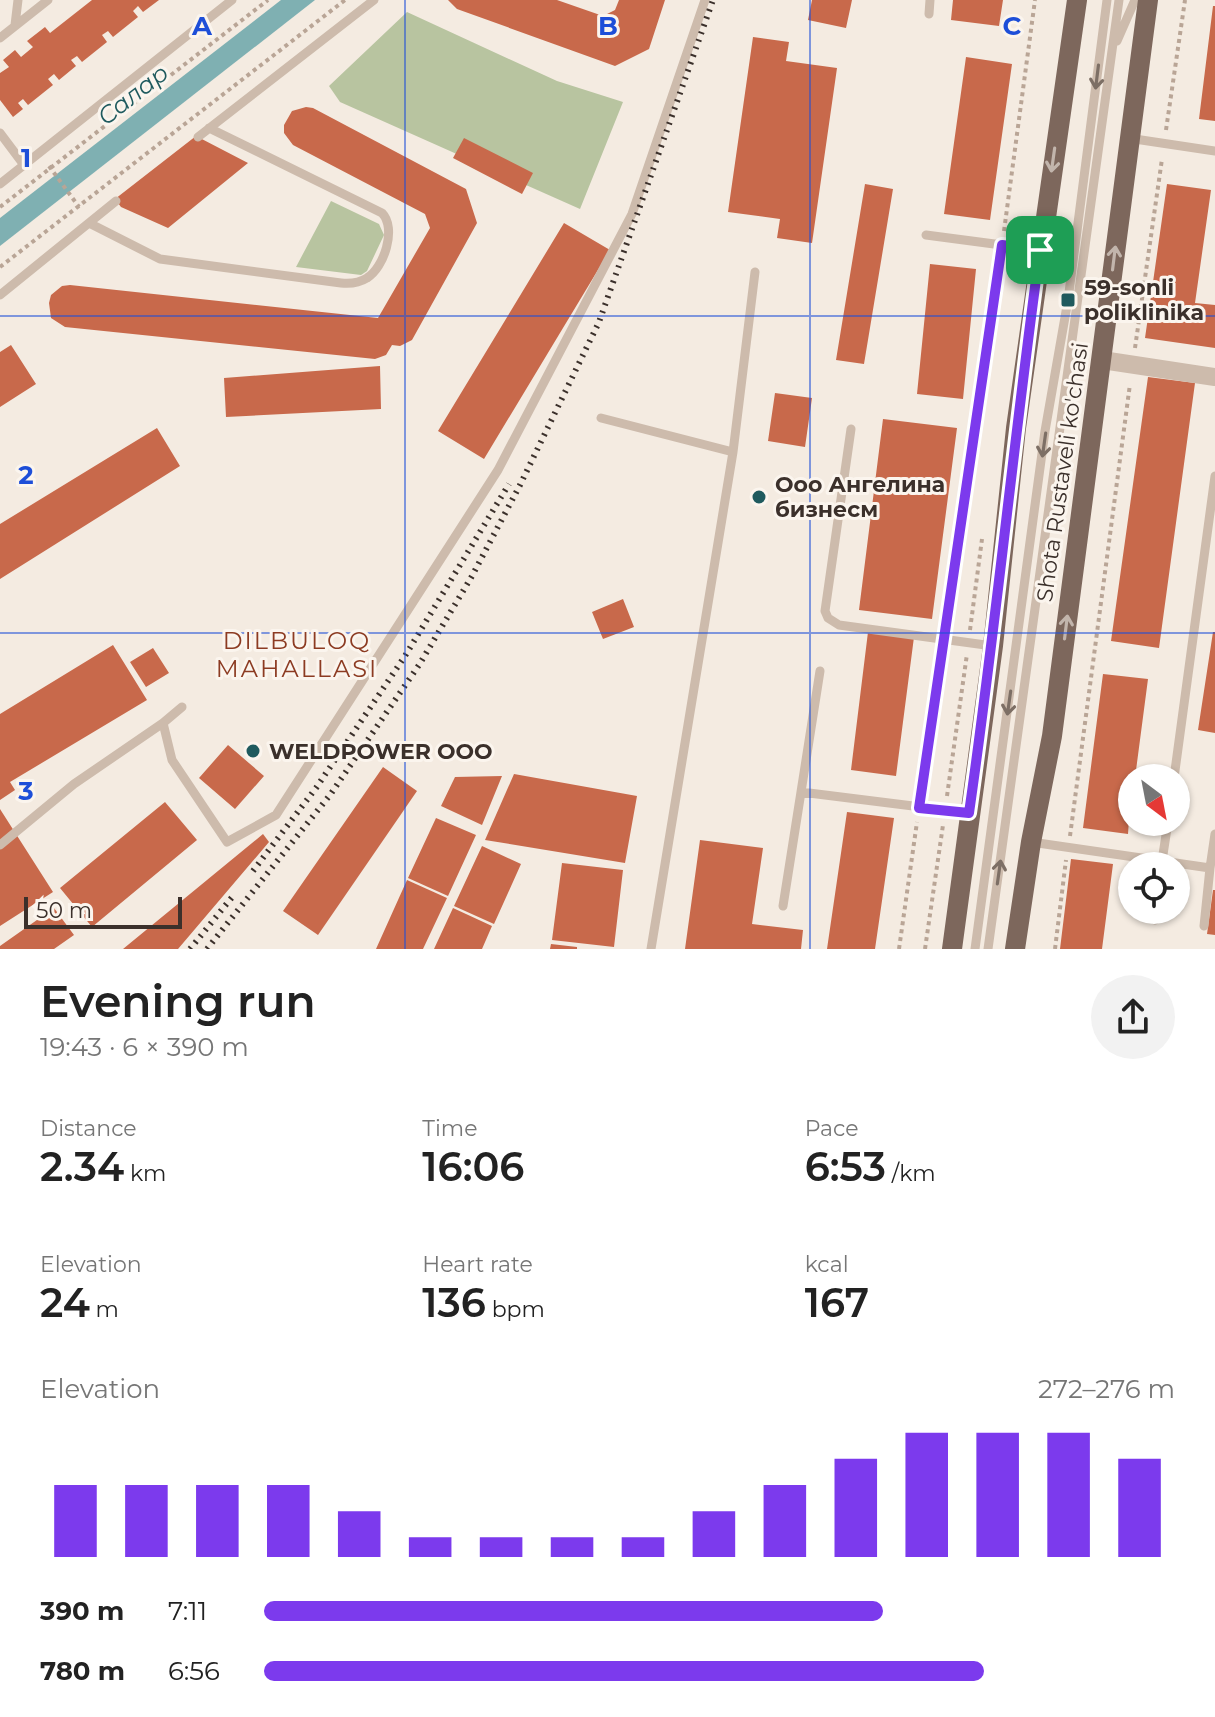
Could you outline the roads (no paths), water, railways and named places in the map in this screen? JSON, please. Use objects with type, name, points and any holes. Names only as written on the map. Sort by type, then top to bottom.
[{"type":"main road","name":"Shota Rustaveli ko'chasi","points":[[952,949],[993,646],[1016,428],[1077,0]]},
{"type":"main road","name":"Shota Rustaveli ko'chasi","points":[[1015,949],[1031,842],[1052,736],[1148,0]]},
{"type":"street","points":[[1102,360],[1215,377]]},
{"type":"lane","points":[[15,25],[18,0]]},
{"type":"lane","points":[[0,38],[48,0]]},
{"type":"lane","points":[[0,184],[232,0]]},
{"type":"lane","points":[[198,137],[374,0]]},
{"type":"lane","points":[[163,723],[172,760],[227,842],[276,815],[498,470],[632,214],[705,0]]},
{"type":"lane","points":[[929,14],[930,0]]},
{"type":"lane","points":[[975,949],[1045,431],[1068,300],[1107,0]]},
{"type":"lane","points":[[988,949],[1119,0]]},
{"type":"lane","points":[[1112,51],[1135,0]]},
{"type":"lane","points":[[89,223],[160,259],[341,283],[359,282],[374,273],[390,236],[390,224],[382,213],[209,128]]},
{"type":"lane","points":[[0,133],[24,165]]},
{"type":"lane","points":[[1128,138],[1215,151]]},
{"type":"lane","points":[[0,295],[116,201]]},
{"type":"lane","points":[[926,235],[1040,250]]},
{"type":"lane","points":[[651,949],[733,452],[755,272]]},
{"type":"lane","points":[[601,418],[733,452]]},
{"type":"lane","points":[[851,429],[825,611],[828,618],[839,625],[993,646]]},
{"type":"lane","points":[[1176,764],[1215,476]]},
{"type":"lane","points":[[783,906],[820,671]]},
{"type":"lane","points":[[0,845],[74,784],[182,707]]},
{"type":"lane","points":[[801,792],[969,813]]},
{"type":"lane","points":[[1204,926],[1215,834]]},
{"type":"lane","points":[[1031,842],[1118,855]]},
{"type":"lane","points":[[1190,866],[1210,868]]},
{"type":"water","name":"Салар","points":[[281,0],[315,0],[0,246],[0,218]]},
{"type":"railway","points":[[207,949],[330,795],[419,665],[472,576],[599,322],[713,0]]},
{"type":"railway","points":[[253,871],[316,788],[405,656],[509,484]]},
{"type":"railway","points":[[190,949],[233,896]]},
{"type":"place","name":"59-sonli poliklinika","points":[[1068,300]]},
{"type":"place","name":"Ооо Ангелина бизнесм","points":[[759,497]]},
{"type":"place","name":"WELDPOWER ООО","points":[[253,751]]},
{"type":"district","name":"DILBULOQ MAHALLASI","points":[[297,655]]}]
